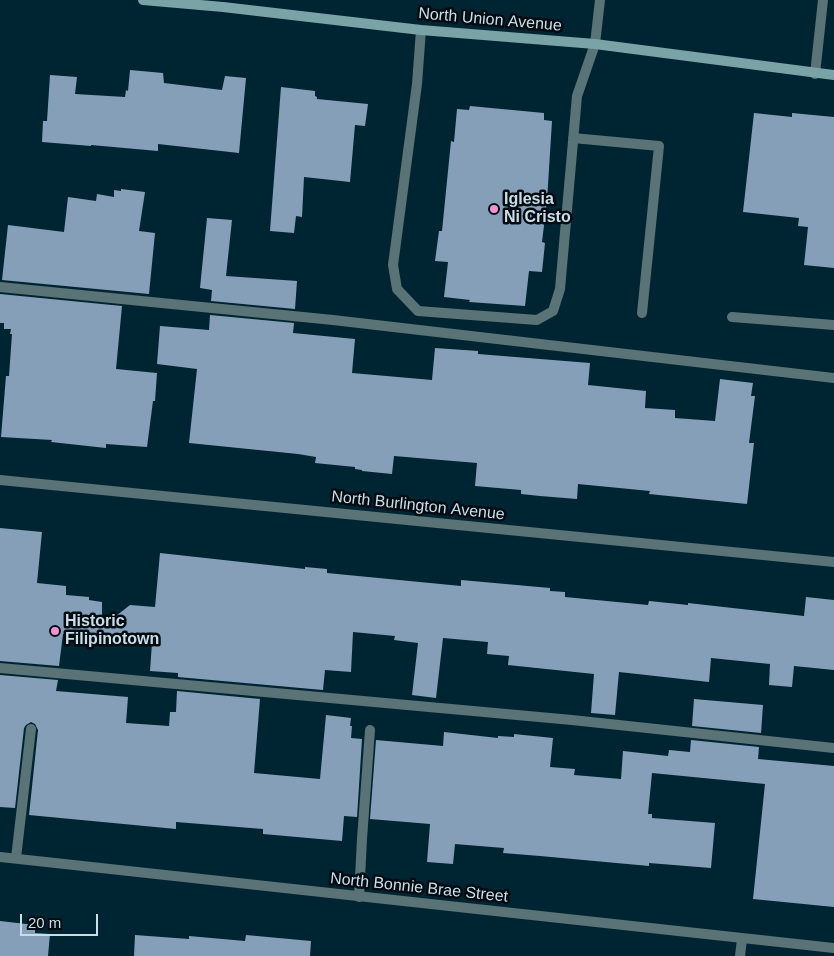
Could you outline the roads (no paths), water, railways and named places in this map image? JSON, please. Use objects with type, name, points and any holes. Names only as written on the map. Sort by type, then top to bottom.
[{"type":"street","name":"North Union Avenue","points":[[143,0],[223,4],[422,30],[595,44],[834,75]]},
{"type":"street","points":[[422,30],[417,84],[393,265],[397,289],[418,311],[536,320],[553,311],[560,289],[578,96],[595,44],[600,0]]},
{"type":"street","points":[[815,74],[823,0]]},
{"type":"street","points":[[574,138],[659,146],[642,313]]},
{"type":"street","points":[[0,287],[333,320],[834,378]]},
{"type":"street","points":[[732,318],[834,325]]},
{"type":"street","name":"North Burlington Avenue","points":[[0,480],[834,562]]},
{"type":"street","points":[[0,668],[572,720],[834,748]]},
{"type":"street","points":[[16,858],[31,729]]},
{"type":"street","points":[[359,897],[370,730]]},
{"type":"street","name":"North Bonnie Brae Street","points":[[0,857],[834,948]]},
{"type":"street","points":[[740,956],[742,939]]},
{"type":"place","name":"Iglesia Ni Cristo","points":[[494,209]]},
{"type":"place","name":"Historic Filipinotown","points":[[55,631]]}]
